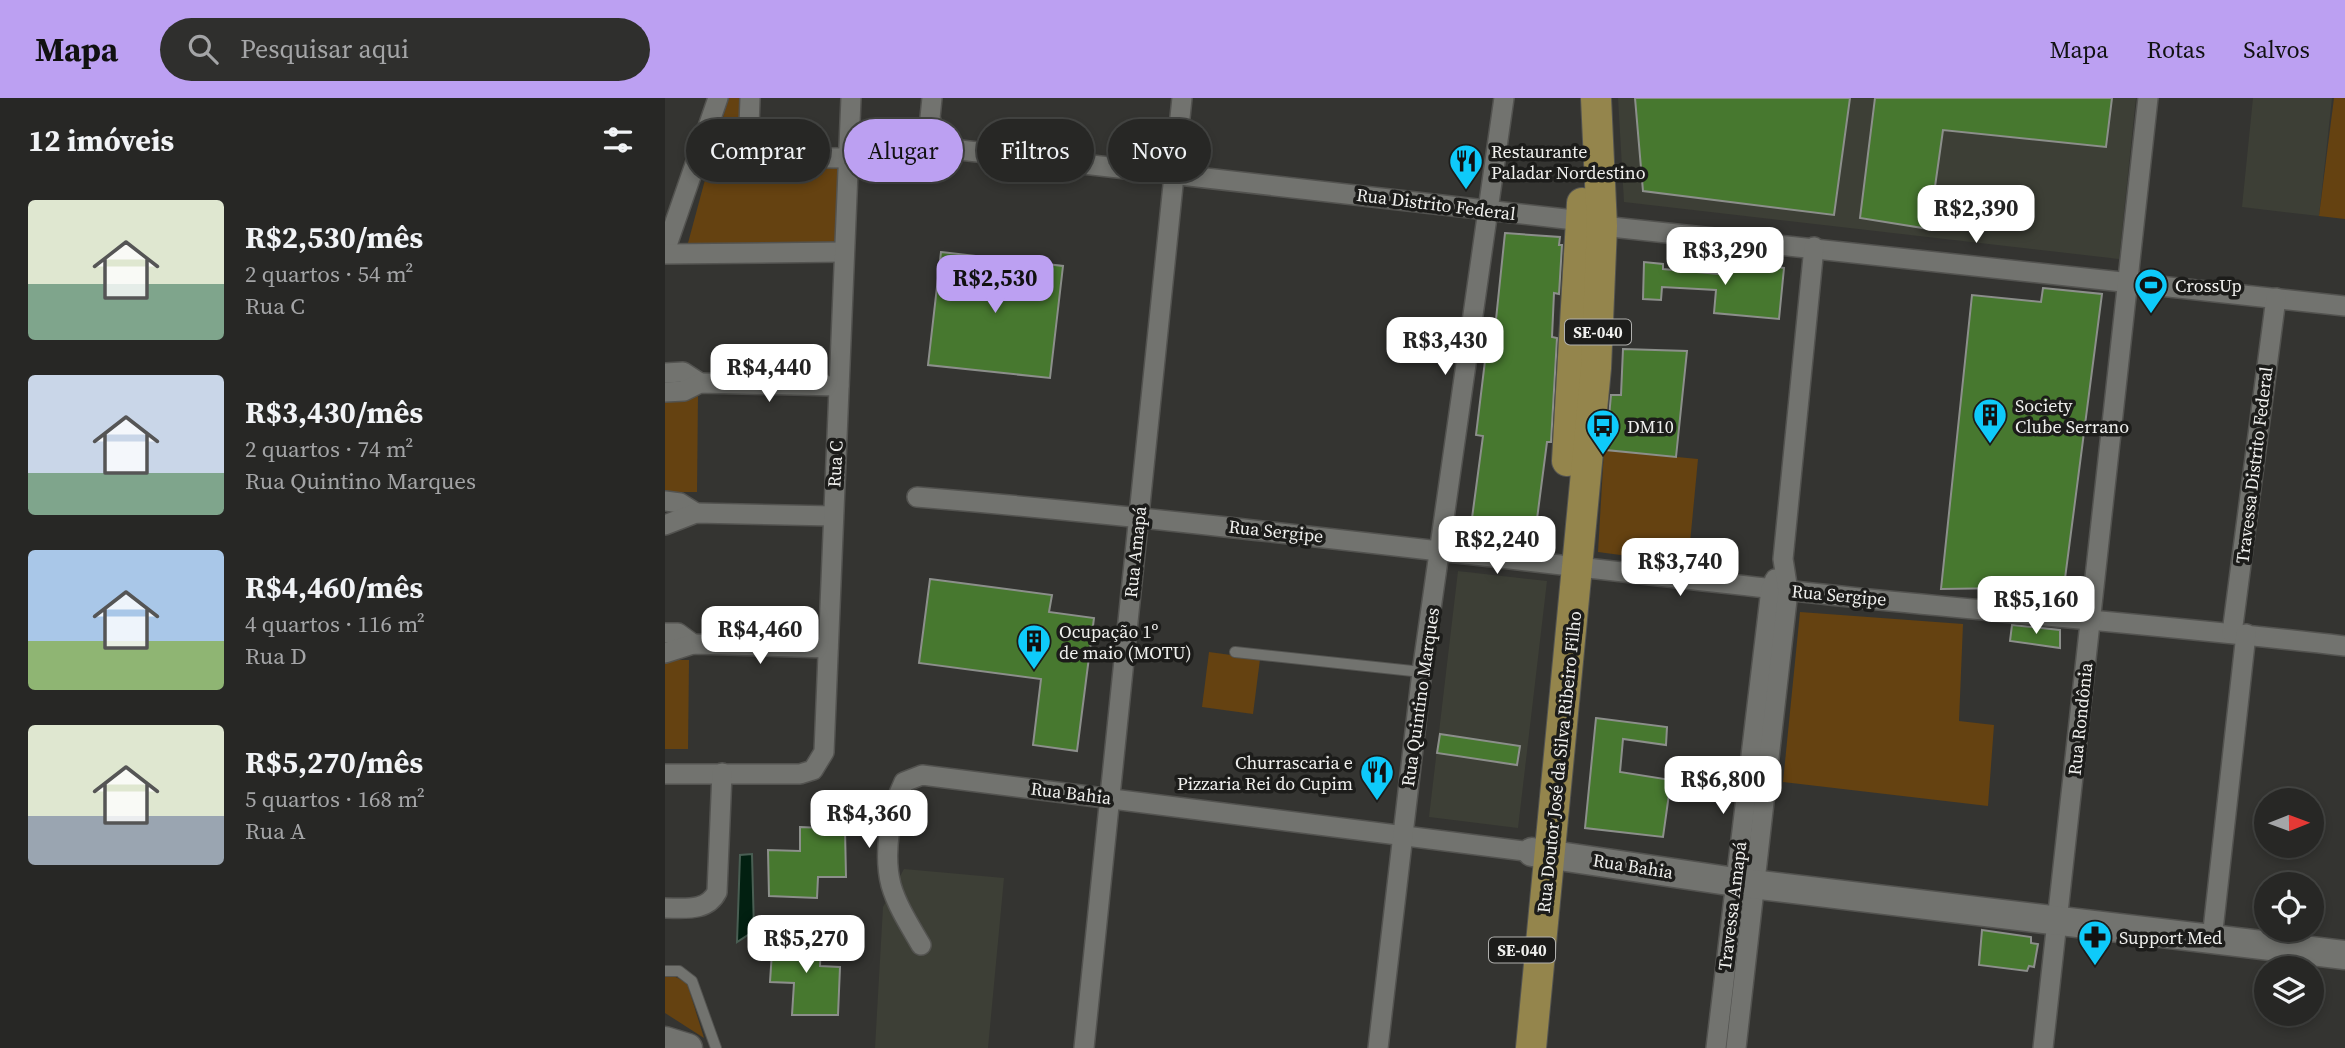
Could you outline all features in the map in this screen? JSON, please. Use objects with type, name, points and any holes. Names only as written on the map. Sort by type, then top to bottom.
[{"type":"main road","name":"Rua Doutor José da Silva Ribeiro Filho","points":[[1579,98],[1592,224]]},
{"type":"main road","name":"Rua Doutor José da Silva Ribeiro Filho","points":[[1531,1048],[1541,853],[1568,565],[1592,224],[1596,98]]},
{"type":"main road","name":"Rua Doutor José da Silva Ribeiro Filho","points":[[1513,1048],[1541,853]]},
{"type":"main road","name":"Rua Bahia","points":[[1541,853],[1745,882],[2345,955]]},
{"type":"street","points":[[711,119],[718,98]]},
{"type":"street","points":[[749,119],[750,98]]},
{"type":"street","name":"Rua C","points":[[850,119],[851,98]]},
{"type":"street","name":"Rua Distrito Federal","points":[[932,98],[930,118],[936,136],[960,150],[1108,166]]},
{"type":"street","name":"Rua Amapá","points":[[1179,119],[1182,98]]},
{"type":"street","name":"Rua Quintino Marques","points":[[1378,1048],[1422,672],[1504,98]]},
{"type":"street","name":"Rua Rondônia","points":[[2043,1048],[2060,920],[2148,98]]},
{"type":"street","name":"Rua Distrito Federal","points":[[1211,177],[1592,224],[2345,306]]},
{"type":"street","points":[[689,182],[665,252],[843,252]]},
{"type":"street","name":"Rua C","points":[[722,773],[800,774],[813,770],[824,752],[847,182]]},
{"type":"street","name":"Rua Amapá","points":[[1084,1048],[1172,182]]},
{"type":"street","name":"Travessa Amapá","points":[[1716,1048],[1745,882],[1780,590],[1814,247]]},
{"type":"street","name":"Travessa Distrito Federal","points":[[2212,939],[2239,634],[2276,298]]},
{"type":"street","points":[[665,373],[689,374],[700,383]]},
{"type":"street","points":[[665,391],[684,391],[700,383],[839,386]]},
{"type":"street","name":"Rua Sergipe","points":[[917,497],[1139,516],[1780,590],[2091,618],[2345,646]]},
{"type":"street","points":[[665,501],[680,503],[696,513]]},
{"type":"street","points":[[665,525],[696,513],[833,516]]},
{"type":"street","points":[[665,633],[678,633],[694,644]]},
{"type":"street","points":[[665,653],[694,644],[828,648]]},
{"type":"street","points":[[665,774],[722,773],[719,885],[713,899],[707,904],[691,908],[665,908]]},
{"type":"street","name":"Rua Bahia","points":[[921,944],[900,907],[891,884],[889,863],[891,831],[898,795],[904,782],[922,775],[1541,853]]},
{"type":"street","name":"Travessa Amapá","points":[[1736,1048],[1745,882]]},
{"type":"lane","points":[[1235,652],[1422,672]]},
{"type":"lane","points":[[665,971],[679,971],[692,981],[716,1048]]},
{"type":"shaded area","points":[[729,98],[745,98],[745,119],[722,119]]},
{"type":"shaded area","points":[[1618,98],[2136,98],[2119,259],[1624,202]]},
{"type":"shaded area","points":[[2253,98],[2332,98],[2319,216],[2242,207]]},
{"type":"shaded area","points":[[2334,98],[2345,98],[2345,219],[2319,216]]},
{"type":"shaded area","points":[[830,164],[840,164],[836,243],[688,243],[704,182],[830,182]]},
{"type":"shaded area","points":[[665,393],[698,393],[697,492],[665,492]]},
{"type":"shaded area","points":[[1604,450],[1698,459],[1688,564],[1598,552]]},
{"type":"shaded area","points":[[1458,571],[1547,581],[1518,828],[1429,817]]},
{"type":"shaded area","points":[[1800,612],[1963,624],[1959,721],[1994,725],[1988,806],[1783,782]]},
{"type":"shaded area","points":[[1209,652],[1260,659],[1253,714],[1202,707]]},
{"type":"shaded area","points":[[665,660],[689,660],[688,749],[665,749]]},
{"type":"shaded area","points":[[752,854],[754,931],[737,942],[740,855]]},
{"type":"shaded area","points":[[904,869],[1004,878],[988,1048],[875,1048],[883,907]]},
{"type":"shaded area","points":[[665,975],[672,975],[687,983],[704,1038],[665,1013]]},
{"type":"building","points":[[1635,98],[1850,98],[1834,215],[1643,191]]},
{"type":"building","points":[[1875,98],[2112,98],[2106,147],[1943,130],[1929,229],[1860,218]]},
{"type":"building","points":[[1505,233],[1560,237],[1559,245],[1562,245],[1559,294],[1554,293],[1552,337],[1557,338],[1551,442],[1547,442],[1534,542],[1470,533],[1483,436],[1476,435],[1489,328],[1495,329]]},
{"type":"building","points":[[941,252],[1063,266],[1050,378],[928,365]]},
{"type":"building","points":[[1719,261],[1784,268],[1779,319],[1714,313],[1716,290],[1662,287],[1661,300],[1643,299],[1644,262],[1663,264],[1663,269],[1718,274]]},
{"type":"building","points":[[2043,288],[2102,294],[2063,594],[2009,588],[1941,589],[1972,295],[2041,302]]},
{"type":"building","points":[[1623,349],[1687,351],[1676,457],[1606,450],[1611,395],[1621,395]]},
{"type":"building","name":"Ocupação 1º de maio (MOTU)","points":[[930,579],[1052,595],[1049,612],[1094,618],[1077,751],[1033,745],[1041,679],[919,663]]},
{"type":"building","points":[[2012,625],[2060,630],[2060,648],[2010,641]]},
{"type":"building","points":[[1596,718],[1667,727],[1666,745],[1623,739],[1620,772],[1671,780],[1663,837],[1585,828]]},
{"type":"building","points":[[1440,734],[1520,746],[1517,765],[1437,753]]},
{"type":"building","points":[[800,827],[845,829],[846,877],[818,877],[817,898],[769,896],[768,850],[800,851]]},
{"type":"building","points":[[1982,930],[2031,937],[2031,943],[2038,944],[2034,967],[2029,966],[2027,971],[1979,965]]},
{"type":"building","points":[[773,937],[821,937],[820,966],[840,967],[838,1015],[792,1015],[794,983],[770,982]]},
{"type":"place","name":"Restaurante Paladar Nordestino","points":[[1466,191]]},
{"type":"place","name":"CrossUp","points":[[2151,315]]},
{"type":"place","name":"Society Clube Serrano","points":[[1990,445]]},
{"type":"place","name":"DM10","points":[[1603,456]]},
{"type":"place","name":"Ocupação 1º de maio (MOTU)","points":[[1034,671]]},
{"type":"place","name":"Churrascaria e Pizzaria Rei do Cupim","points":[[1377,802]]},
{"type":"place","name":"Support Med","points":[[2095,967]]}]
